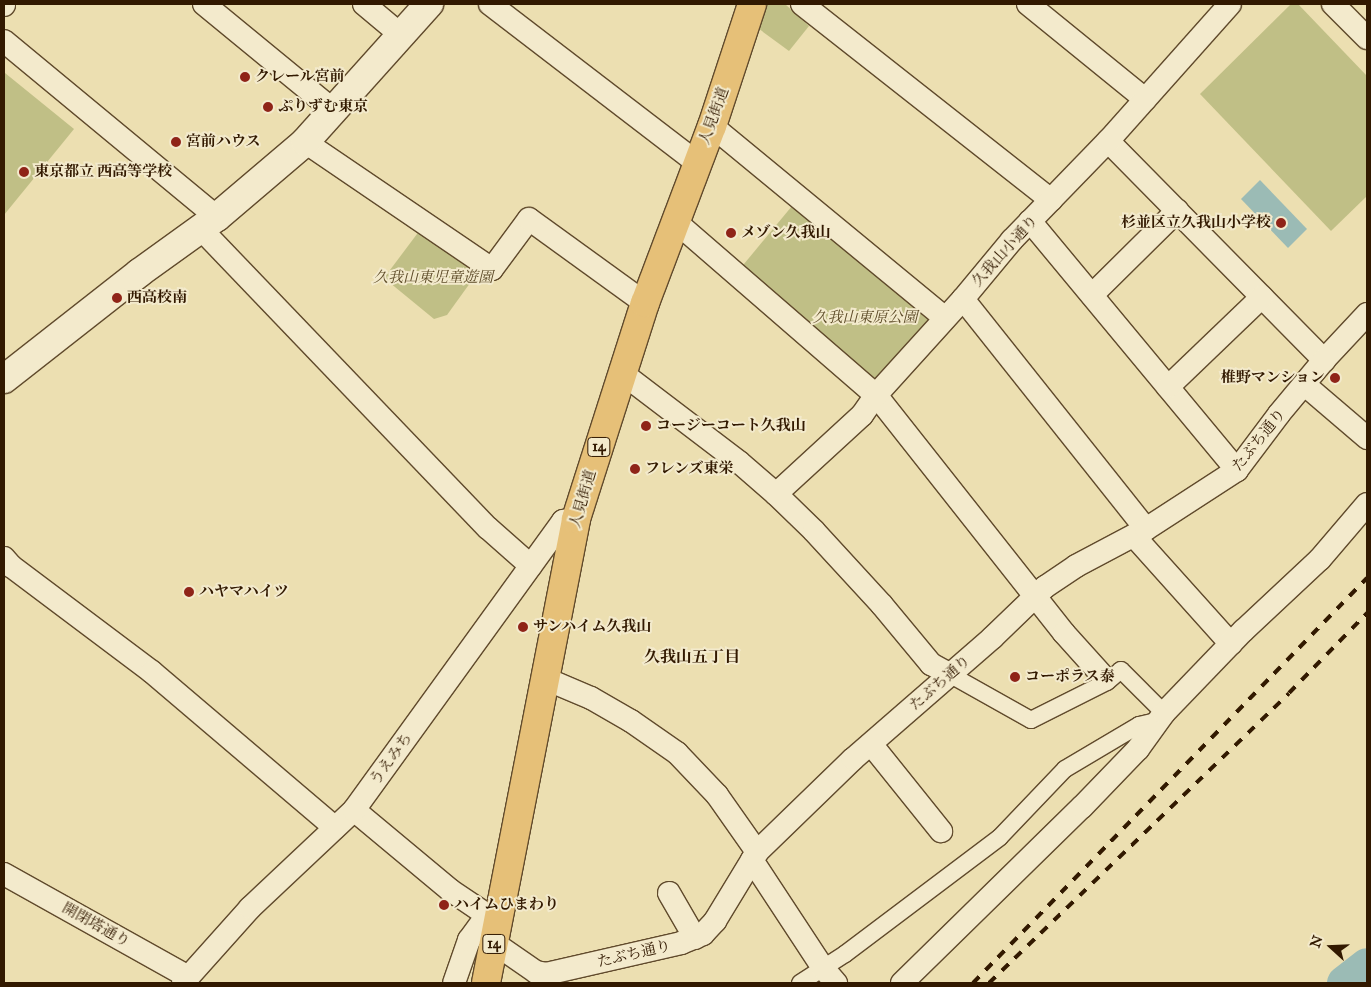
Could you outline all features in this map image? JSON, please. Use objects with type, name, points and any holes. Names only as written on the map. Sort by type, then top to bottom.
[{"type":"main road","name":"人見街道","points":[[486,983],[494,943],[494,911],[546,679],[576,519],[645,303],[712,126],[752,4]]},
{"type":"street","points":[[204,4],[333,110]]},
{"type":"street","points":[[364,4],[401,35]]},
{"type":"street","points":[[4,378],[139,273],[209,223],[305,142],[429,4]]},
{"type":"street","points":[[490,4],[697,163]]},
{"type":"street","points":[[802,4],[1051,200]]},
{"type":"street","points":[[1028,4],[1145,100]]},
{"type":"street","points":[[1334,4],[1367,38]]},
{"type":"street","name":"久我山小通り","points":[[776,494],[862,414],[876,395],[1030,221],[1145,100],[1219,7]]},
{"type":"street","points":[[4,41],[209,223],[488,528],[531,566]]},
{"type":"street","points":[[712,126],[945,318]]},
{"type":"street","points":[[1108,141],[1324,360]]},
{"type":"street","points":[[305,142],[492,269],[529,219],[645,303]]},
{"type":"street","points":[[1092,295],[1177,211]]},
{"type":"street","points":[[1030,221],[1237,470]]},
{"type":"street","points":[[676,222],[876,395],[1064,633],[1100,672]]},
{"type":"street","points":[[1168,387],[1262,297]]},
{"type":"street","points":[[962,299],[1140,533],[1231,644]]},
{"type":"street","name":"たぶち通り","points":[[494,943],[536,972],[546,974],[681,943],[703,934],[714,921],[754,856],[871,744],[1045,587],[1076,566],[1140,533],[1237,470],[1279,414],[1324,360],[1367,314]]},
{"type":"street","points":[[622,373],[739,462],[776,494],[814,530],[882,605],[931,664],[1031,720],[1107,682],[1121,670],[1162,717]]},
{"type":"street","points":[[1305,385],[1367,438]]},
{"type":"street","points":[[902,983],[1082,807],[1138,749],[1162,717],[1231,644],[1320,559],[1367,504]]},
{"type":"street","name":"うえみち","points":[[185,980],[250,908],[354,810],[563,521],[576,519]]},
{"type":"street","points":[[4,558],[11,566],[152,672],[335,828]]},
{"type":"street","points":[[546,679],[591,698],[631,721],[678,753],[717,795],[829,976]]},
{"type":"street","points":[[800,983],[829,976],[1000,837],[1065,769],[1139,725],[1162,717]]},
{"type":"street","points":[[871,744],[941,831]]},
{"type":"street","points":[[354,810],[450,890],[494,911],[470,940],[454,983]]},
{"type":"street","name":"開閉塔通り","points":[[4,874],[185,980]]},
{"type":"street","points":[[669,893],[695,938]]},
{"type":"green space","points":[[762,4],[785,4],[809,26],[789,51],[755,26]]},
{"type":"green space","points":[[1291,4],[1298,4],[1367,76],[1367,196],[1331,231],[1200,94]]},
{"type":"green space","name":"東京都立 西高等学校","points":[[5,73],[74,129],[4,215],[4,75]]},
{"type":"green space","name":"久我山東原公園","points":[[797,200],[933,320],[879,383],[739,270]]},
{"type":"green space","name":"久我山東児童遊園","points":[[420,230],[478,272],[447,315],[434,319],[384,278]]},
{"type":"water","points":[[1260,180],[1307,229],[1288,248],[1241,199]]},
{"type":"waterway","points":[[1344,983],[1367,965]]},
{"type":"railway","points":[[973,983],[1367,578]]},
{"type":"railway","points":[[989,983],[1289,693],[1367,613]]},
{"type":"place","name":"クレール宮前","points":[[245,77]]},
{"type":"place","name":"ぷりずむ東京","points":[[268,107]]},
{"type":"place","name":"宮前ハウス","points":[[176,142]]},
{"type":"place","name":"東京都立 西高等学校","points":[[24,172]]},
{"type":"place","name":"杉並区立久我山小学校","points":[[1281,223]]},
{"type":"place","name":"メゾン久我山","points":[[731,233]]},
{"type":"place","name":"西高校南","points":[[117,298]]},
{"type":"place","name":"椎野マンション","points":[[1335,378]]},
{"type":"place","name":"コージーコート久我山","points":[[646,426]]},
{"type":"place","name":"フレンズ東栄","points":[[635,469]]},
{"type":"place","name":"ハヤマハイツ","points":[[189,592]]},
{"type":"place","name":"サンハイム久我山","points":[[523,627]]},
{"type":"place","name":"コーポラス泰","points":[[1015,677]]},
{"type":"place","name":"ハイムひまわり","points":[[444,905]]},
{"type":"district","name":"久我山五丁目","points":[[692,657]]}]
